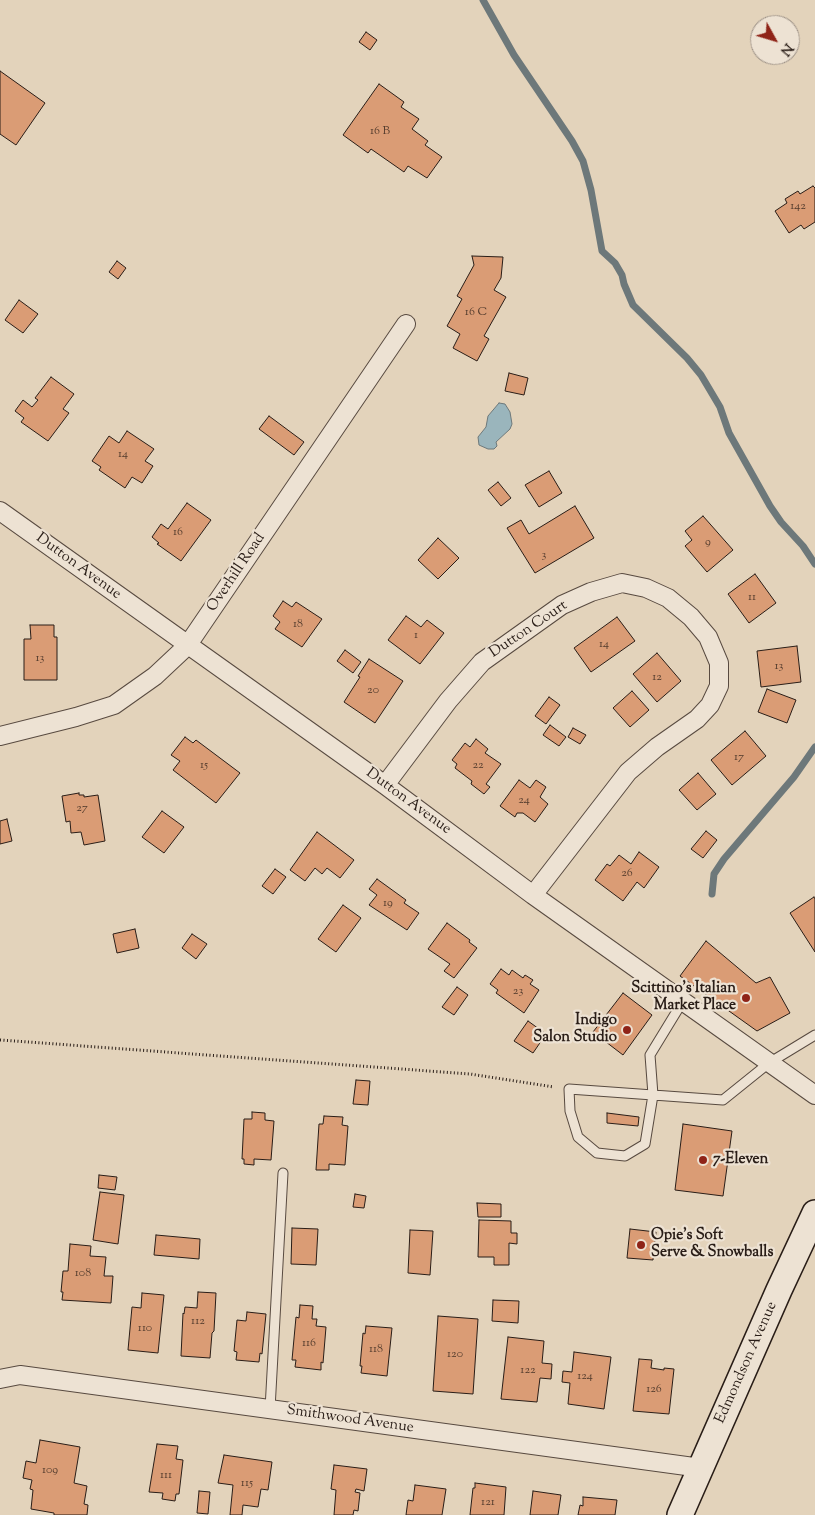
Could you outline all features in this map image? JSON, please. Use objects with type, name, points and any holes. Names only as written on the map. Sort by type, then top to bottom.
[{"type":"main road","name":"Edmondson Avenue","points":[[680,1515],[778,1290],[815,1213]]},
{"type":"street","name":"Overhill Road","points":[[0,736],[76,717],[114,705],[156,676],[187,646],[406,324]]},
{"type":"street","name":"Dutton Avenue","points":[[0,511],[187,646],[385,785],[533,895],[815,1095]]},
{"type":"street","name":"Dutton Court","points":[[385,785],[448,701],[482,662],[562,605],[591,592],[622,583],[646,588],[668,598],[691,617],[708,637],[719,663],[719,686],[710,705],[697,719],[658,747],[628,772],[533,895]]},
{"type":"street","name":"Smithwood Avenue","points":[[0,1379],[20,1375],[701,1468]]},
{"type":"lane","points":[[683,1001],[650,1055],[653,1095],[644,1144],[625,1156],[597,1153],[578,1137],[570,1111],[569,1089],[653,1095],[722,1100],[770,1062],[815,1035]]},
{"type":"lane","points":[[270,1409],[284,1173]]},
{"type":"path","points":[[0,1040],[470,1074],[569,1089]]},
{"type":"water","points":[[499,403],[505,404],[510,412],[512,424],[510,429],[496,442],[497,446],[494,449],[488,449],[479,445],[478,437],[486,427],[488,416]]},
{"type":"building","points":[[366,32],[377,40],[370,50],[359,42]]},
{"type":"building","points":[[0,71],[45,103],[16,145],[0,134]]},
{"type":"building","points":[[379,84],[404,102],[401,107],[419,119],[412,129],[428,141],[425,145],[442,157],[427,178],[408,166],[404,172],[371,149],[368,153],[343,135]]},
{"type":"building","points":[[813,186],[815,188],[815,222],[804,229],[801,225],[789,233],[775,211],[787,203],[785,199],[798,191],[800,194]]},
{"type":"building","points":[[472,256],[503,257],[501,278],[494,290],[506,297],[484,336],[489,339],[477,361],[453,348],[460,334],[447,326],[462,299],[457,296],[474,265]]},
{"type":"building","points":[[117,261],[126,268],[118,279],[109,272]]},
{"type":"building","points":[[19,300],[38,314],[23,333],[5,320]]},
{"type":"building","points":[[509,373],[528,378],[524,395],[505,391]]},
{"type":"building","points":[[51,377],[74,394],[63,409],[69,413],[48,441],[21,422],[24,418],[15,411],[23,400],[32,407],[38,400],[35,398]]},
{"type":"building","points":[[269,416],[304,442],[294,455],[259,429]]},
{"type":"building","points":[[127,431],[154,449],[145,461],[153,466],[142,483],[132,477],[125,488],[99,470],[101,467],[92,461],[109,436],[119,443]]},
{"type":"building","points":[[549,471],[562,493],[539,507],[525,485]]},
{"type":"building","points":[[498,482],[511,498],[501,506],[488,490]]},
{"type":"building","points":[[187,503],[211,520],[181,561],[157,544],[159,543],[152,537],[161,524],[168,529]]},
{"type":"building","points":[[575,506],[594,538],[535,573],[507,528],[521,520],[529,534]]},
{"type":"building","points":[[703,516],[733,550],[707,572],[685,546],[692,540],[685,531]]},
{"type":"building","points":[[438,538],[459,558],[438,579],[418,560]]},
{"type":"building","points":[[755,574],[776,603],[749,623],[728,594]]},
{"type":"building","points":[[283,601],[292,607],[296,602],[322,619],[302,647],[275,629],[280,622],[273,616]]},
{"type":"building","points":[[406,616],[421,627],[427,620],[444,633],[420,664],[388,640]]},
{"type":"building","points":[[617,617],[635,641],[591,672],[574,648]]},
{"type":"building","points":[[30,625],[54,625],[54,637],[57,637],[57,680],[24,680],[24,639],[31,639]]},
{"type":"building","points":[[797,646],[801,682],[761,687],[757,651]]},
{"type":"building","points":[[345,650],[361,662],[353,673],[337,661]]},
{"type":"building","points":[[657,653],[681,681],[657,702],[633,674]]},
{"type":"building","points":[[369,659],[403,681],[375,723],[344,702]]},
{"type":"building","points":[[767,689],[796,700],[787,723],[758,712]]},
{"type":"building","points":[[632,691],[649,710],[630,727],[613,708]]},
{"type":"building","points":[[549,697],[560,705],[546,724],[535,716]]},
{"type":"building","points":[[550,725],[566,737],[559,746],[543,735]]},
{"type":"building","points":[[573,728],[586,735],[580,744],[568,737]]},
{"type":"building","points":[[745,731],[766,756],[732,785],[711,760]]},
{"type":"building","points":[[185,737],[193,743],[196,740],[240,773],[216,803],[173,770],[180,761],[171,755]]},
{"type":"building","points":[[476,739],[488,749],[485,753],[501,764],[486,784],[490,787],[484,794],[471,784],[472,781],[455,768],[457,764],[452,760],[465,743],[470,747]]},
{"type":"building","points":[[698,773],[716,794],[697,810],[679,790]]},
{"type":"building","points":[[519,780],[530,788],[536,780],[546,787],[540,797],[548,804],[535,822],[523,813],[517,813],[515,817],[500,806]]},
{"type":"building","points":[[79,793],[79,795],[84,795],[84,797],[98,795],[105,841],[84,845],[81,832],[71,833],[70,821],[66,822],[62,796]]},
{"type":"building","points":[[162,811],[184,827],[164,853],[142,837]]},
{"type":"building","points":[[7,819],[12,841],[0,844],[0,821]]},
{"type":"building","points":[[706,831],[717,840],[703,858],[691,849]]},
{"type":"building","points":[[317,832],[354,860],[340,878],[327,868],[322,874],[315,868],[305,881],[290,870]]},
{"type":"building","points":[[639,852],[659,867],[644,888],[637,882],[623,901],[595,880],[607,864],[610,866],[619,855],[631,864]]},
{"type":"building","points":[[275,869],[286,877],[273,894],[262,886]]},
{"type":"building","points":[[377,879],[406,900],[404,903],[419,913],[407,930],[369,905],[377,895],[369,889]]},
{"type":"building","points":[[814,897],[815,899],[815,952],[790,913]]},
{"type":"building","points":[[343,905],[361,918],[336,952],[318,939]]},
{"type":"building","points":[[447,923],[470,940],[469,942],[477,948],[454,978],[444,971],[450,964],[428,949]]},
{"type":"building","points":[[135,929],[139,948],[117,953],[113,934]]},
{"type":"building","points":[[192,934],[207,944],[196,959],[182,948]]},
{"type":"building","name":"Scittino's Italian Market Place","points":[[706,941],[756,983],[770,977],[790,1013],[757,1031],[680,976]]},
{"type":"building","points":[[501,969],[509,975],[512,970],[523,978],[525,975],[533,980],[530,984],[539,990],[524,1013],[496,993],[498,990],[490,984]]},
{"type":"building","points":[[457,987],[468,995],[454,1015],[442,1007]]},
{"type":"building","points":[[623,993],[652,1015],[623,1055],[593,1032]]},
{"type":"building","points":[[528,1021],[546,1034],[533,1053],[514,1041]]},
{"type":"building","points":[[356,1080],[370,1081],[368,1105],[353,1104]]},
{"type":"building","points":[[252,1112],[265,1113],[265,1120],[274,1121],[271,1160],[254,1159],[254,1165],[244,1164],[244,1159],[242,1159],[244,1119],[252,1119]]},
{"type":"building","points":[[607,1113],[639,1117],[638,1126],[607,1123]]},
{"type":"building","points":[[324,1116],[343,1117],[342,1125],[348,1126],[345,1165],[329,1164],[329,1170],[316,1170],[319,1124],[323,1124]]},
{"type":"building","name":"7-Eleven","points":[[683,1124],[732,1131],[723,1196],[675,1190]]},
{"type":"building","points":[[99,1175],[117,1177],[115,1190],[98,1188]]},
{"type":"building","points":[[100,1192],[124,1195],[118,1244],[93,1240]]},
{"type":"building","points":[[355,1194],[366,1196],[364,1208],[353,1207]]},
{"type":"building","points":[[477,1203],[501,1204],[501,1217],[478,1217]]},
{"type":"building","points":[[479,1220],[511,1221],[511,1233],[517,1233],[517,1244],[509,1243],[509,1265],[494,1265],[494,1257],[478,1257]]},
{"type":"building","points":[[292,1228],[318,1229],[316,1265],[291,1264]]},
{"type":"building","name":"Opie's Soft Serve & Snowballs","points":[[630,1229],[656,1232],[653,1260],[627,1258]]},
{"type":"building","points":[[410,1230],[433,1231],[430,1275],[408,1273]]},
{"type":"building","points":[[156,1235],[200,1239],[199,1259],[154,1255]]},
{"type":"building","points":[[70,1244],[91,1246],[90,1256],[106,1257],[104,1276],[113,1276],[111,1303],[62,1300],[63,1271],[68,1271]]},
{"type":"building","points":[[198,1292],[216,1293],[214,1331],[212,1333],[210,1358],[181,1356],[183,1313],[185,1307],[197,1308]]},
{"type":"building","points":[[142,1293],[164,1295],[158,1353],[128,1350],[132,1307],[141,1308]]},
{"type":"building","points":[[493,1300],[519,1301],[518,1323],[492,1321]]},
{"type":"building","points":[[300,1305],[313,1306],[312,1319],[317,1319],[316,1326],[326,1327],[321,1370],[295,1367],[296,1360],[292,1360],[296,1317],[299,1318]]},
{"type":"building","points":[[247,1312],[266,1314],[262,1354],[260,1353],[259,1362],[236,1360],[237,1352],[234,1351],[237,1320],[246,1321]]},
{"type":"building","points":[[438,1316],[478,1319],[473,1394],[433,1391]]},
{"type":"building","points":[[366,1326],[392,1328],[387,1376],[361,1373],[363,1333],[365,1334]]},
{"type":"building","points":[[508,1337],[544,1341],[542,1363],[552,1364],[551,1379],[540,1378],[537,1402],[501,1399]]},
{"type":"building","points":[[574,1352],[611,1357],[604,1409],[568,1404],[570,1383],[562,1382],[563,1371],[572,1372]]},
{"type":"building","points":[[639,1359],[652,1360],[651,1368],[674,1369],[669,1414],[633,1411]]},
{"type":"building","points":[[40,1440],[80,1447],[74,1483],[87,1486],[84,1504],[88,1505],[87,1515],[54,1515],[54,1513],[31,1509],[33,1490],[30,1489],[32,1480],[23,1478],[26,1461],[36,1463]]},
{"type":"building","points":[[157,1444],[178,1446],[176,1459],[183,1460],[179,1494],[176,1494],[175,1501],[162,1499],[163,1493],[149,1492]]},
{"type":"building","points":[[224,1455],[272,1462],[268,1490],[261,1489],[258,1507],[243,1505],[242,1515],[230,1515],[233,1485],[218,1483]]},
{"type":"building","points":[[334,1465],[367,1469],[364,1491],[356,1489],[355,1492],[360,1493],[358,1511],[354,1510],[353,1515],[334,1515],[336,1490],[331,1489]]},
{"type":"building","points":[[475,1483],[506,1487],[504,1515],[470,1515]]},
{"type":"building","points":[[415,1485],[446,1489],[442,1515],[406,1515],[408,1500],[413,1501]]},
{"type":"building","points":[[199,1491],[210,1492],[208,1514],[197,1513]]},
{"type":"building","points":[[533,1491],[561,1495],[558,1515],[530,1515]]},
{"type":"building","points":[[583,1497],[617,1500],[615,1515],[578,1515],[580,1505],[583,1506]]},
{"type":"waterway","points":[[483,0],[514,55],[572,141],[583,161],[591,190],[602,251],[615,263],[622,275],[633,305],[687,358],[701,375],[720,407],[729,433],[770,506],[781,522],[803,546],[815,564]]},
{"type":"waterway","points":[[712,894],[714,874],[724,859],[794,777],[815,747]]},
{"type":"place","name":"Scittino's Italian Market Place","points":[[746,998]]},
{"type":"place","name":"Indigo Salon Studio","points":[[627,1030]]},
{"type":"place","name":"7-Eleven","points":[[703,1160]]},
{"type":"place","name":"Opie's Soft Serve & Snowballs","points":[[641,1245]]}]
